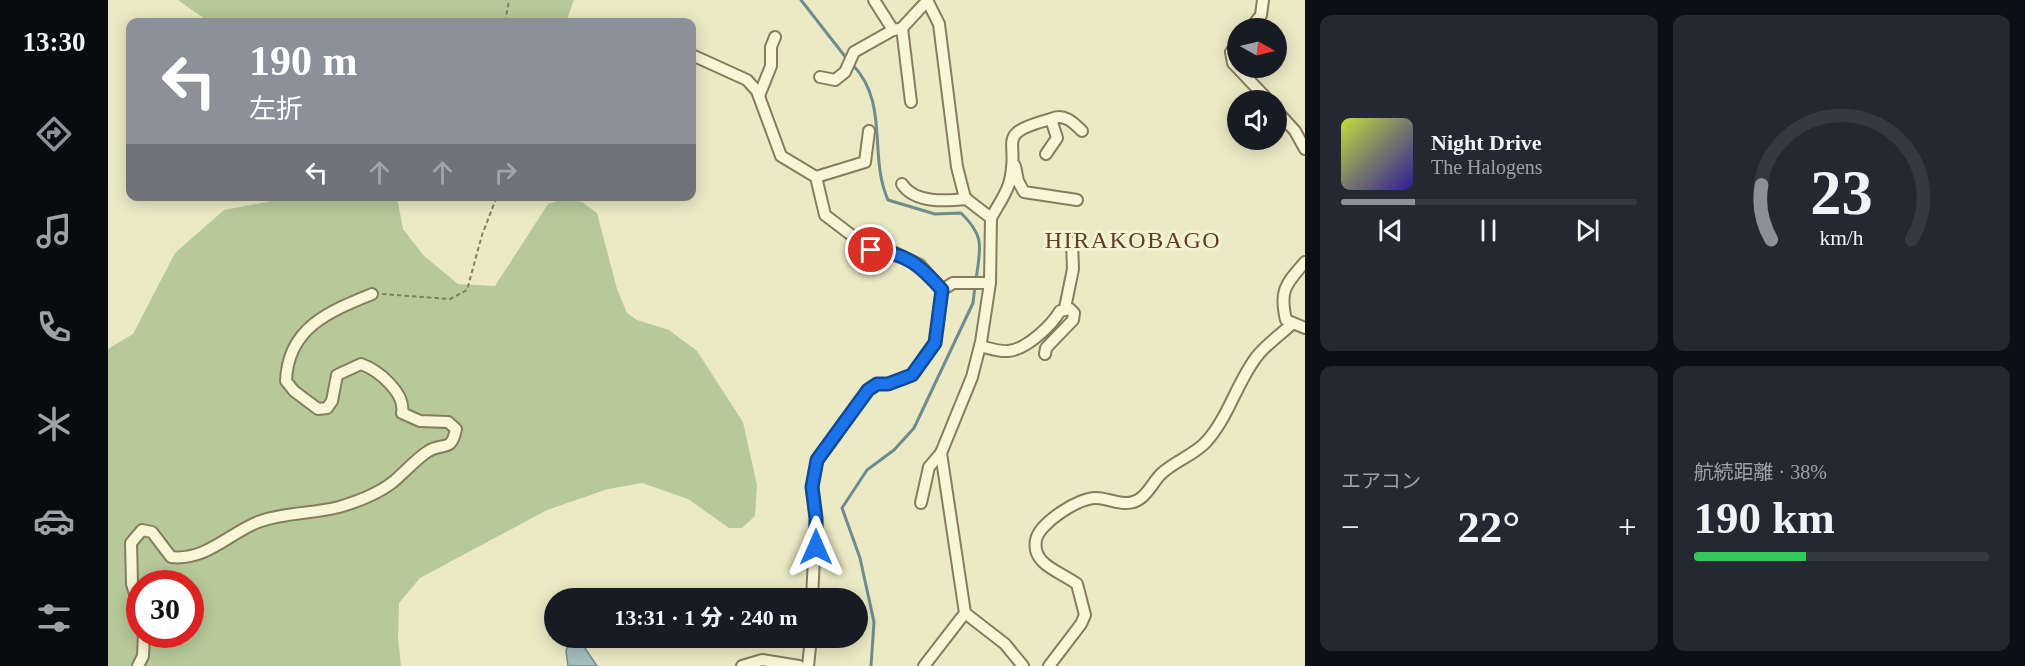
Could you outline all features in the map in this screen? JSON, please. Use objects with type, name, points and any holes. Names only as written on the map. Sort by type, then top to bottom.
[{"type":"street","points":[[874,0],[897,29],[911,102]]},
{"type":"street","points":[[1259,18],[1263,0]]},
{"type":"street","points":[[820,77],[836,80],[846,68],[853,54],[897,29],[927,1],[939,24],[957,167],[967,199],[991,218]]},
{"type":"street","points":[[759,96],[771,66],[771,47],[775,37]]},
{"type":"street","points":[[696,57],[747,80],[759,96],[781,156],[816,177],[825,216],[871,250],[893,252],[920,265],[942,290],[935,343],[912,375],[888,384],[877,384],[868,390],[817,460],[812,487],[816,518],[812,588]]},
{"type":"street","points":[[1247,78],[1259,90]]},
{"type":"street","points":[[921,503],[929,467],[941,453],[972,377],[980,346],[991,218],[1010,182],[1014,134],[1021,127],[1059,115],[1064,116],[1082,131]]},
{"type":"street","points":[[1047,154],[1057,138],[1051,119]]},
{"type":"street","points":[[1287,122],[1305,149]]},
{"type":"street","points":[[816,177],[865,162],[869,131]]},
{"type":"street","points":[[1011,161],[1024,192],[1077,200]]},
{"type":"street","points":[[902,184],[914,195],[933,199],[967,199]]},
{"type":"street","points":[[980,346],[1005,352],[1014,351],[1050,327],[1060,311],[1065,308],[1073,269],[1072,243]]},
{"type":"street","points":[[1305,261],[1282,293],[1286,320],[1305,328]]},
{"type":"street","points":[[942,290],[953,283],[986,283]]},
{"type":"street","points":[[132,570],[131,543],[142,530],[152,531],[171,557],[187,559],[202,554],[257,523],[279,516],[339,507],[371,494],[391,484],[429,450],[449,446],[454,441],[456,429],[448,422],[420,421],[402,413],[404,407],[390,385],[371,367],[361,364],[337,375],[332,401],[327,408],[318,409],[294,391],[286,381],[287,365],[295,342],[313,324],[334,310],[372,294]]},
{"type":"street","points":[[1045,354],[1046,348],[1073,320],[1074,313],[1065,308]]},
{"type":"street","points":[[1049,666],[1081,624],[1084,615],[1077,584],[1044,565],[1038,554],[1036,541],[1041,532],[1053,519],[1083,499],[1097,498],[1122,504],[1133,503],[1143,497],[1161,474],[1206,442],[1258,356],[1292,324]]},
{"type":"street","points":[[941,453],[965,613],[1005,644],[1023,666]]},
{"type":"street","points":[[924,666],[965,613]]},
{"type":"street","points":[[138,666],[143,656],[143,648]]},
{"type":"street","points":[[808,666],[810,648]]},
{"type":"street","points":[[742,666],[762,660],[799,666]]},
{"type":"path","points":[[506,18],[509,0]]},
{"type":"path","points":[[372,294],[450,299],[468,290],[483,235],[496,201]]},
{"type":"green space","points":[[178,0],[574,0],[567,18],[203,18]]},
{"type":"green space","points":[[272,201],[398,201],[403,229],[423,255],[458,284],[495,286],[548,204],[558,201],[582,202],[597,213],[617,289],[627,313],[637,320],[669,330],[697,351],[743,422],[757,485],[755,516],[742,528],[729,528],[688,499],[642,483],[608,489],[547,510],[420,578],[399,603],[398,638],[401,666],[108,666],[108,349],[133,334],[175,253],[224,210]]},
{"type":"water","points":[[567,648],[585,648],[597,666],[568,666]]},
{"type":"waterway","points":[[801,0],[847,59]]},
{"type":"waterway","points":[[852,64],[864,79],[871,95],[875,112],[879,165],[888,200],[935,214],[961,213],[978,236],[980,251],[976,280]]},
{"type":"waterway","points":[[871,666],[874,622],[860,558],[842,508],[867,470],[894,450],[914,428],[973,303],[975,286]]},
{"type":"district","name":"HIRAKOBAGO","points":[[1133,240]]},
{"type":"route","points":[[816,547],[816,518],[812,487],[817,460],[868,390],[877,384],[888,384],[912,375],[935,343],[942,290],[920,265],[893,252],[871,250]]}]
